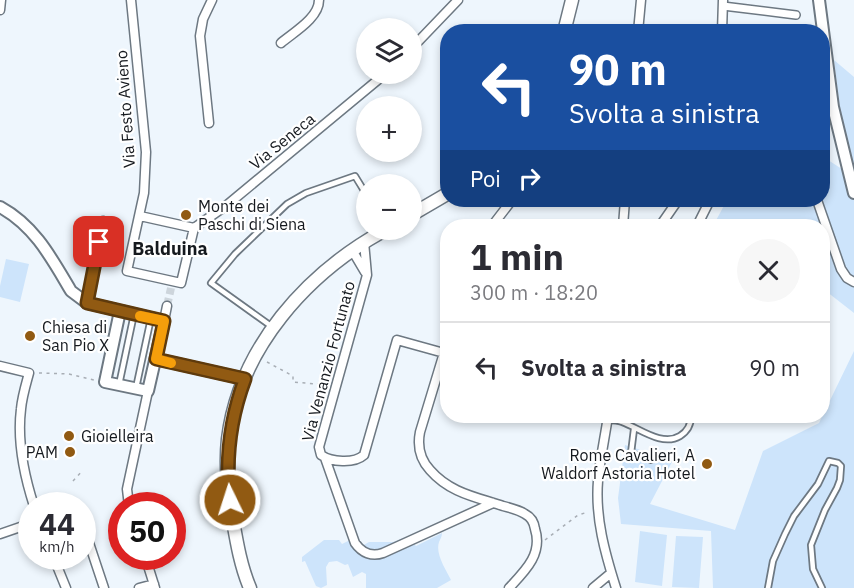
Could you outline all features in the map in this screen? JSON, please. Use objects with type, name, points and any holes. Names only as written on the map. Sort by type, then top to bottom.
[{"type":"main road","points":[[566,24],[572,0]]},
{"type":"main road","points":[[422,209],[440,198]]},
{"type":"main road","points":[[250,588],[235,533],[227,472],[230,429],[245,379],[274,328],[310,284],[368,240]]},
{"type":"street","points":[[0,10],[1,0]]},
{"type":"street","name":"Via Festo Avieno","points":[[131,0],[146,146],[144,193],[127,271],[171,285],[181,283],[194,228]]},
{"type":"street","points":[[209,123],[200,36],[201,23],[212,0]]},
{"type":"street","points":[[281,43],[315,14],[319,7],[319,0]]},
{"type":"street","points":[[422,38],[458,0]]},
{"type":"street","points":[[639,24],[641,0]]},
{"type":"street","points":[[819,0],[822,24]]},
{"type":"street","points":[[722,24],[723,3],[796,15]]},
{"type":"street","name":"Via Seneca","points":[[194,228],[227,205],[373,84]]},
{"type":"street","points":[[830,88],[854,193]]},
{"type":"street","points":[[0,207],[18,218],[34,234],[71,291],[87,303],[164,321]]},
{"type":"street","points":[[497,219],[507,207]]},
{"type":"street","points":[[140,216],[194,228]]},
{"type":"street","points":[[87,303],[103,221]]},
{"type":"street","points":[[830,236],[845,276],[854,282]]},
{"type":"street","name":"Via Venanzio Fortunato","points":[[364,242],[367,275],[319,447],[320,453],[325,458],[353,460],[364,455],[397,340],[440,352]]},
{"type":"street","name":"Via Venanzio Fortunato","points":[[352,250],[367,275]]},
{"type":"street","points":[[127,492],[167,306]]},
{"type":"street","points":[[120,311],[105,382],[148,391]]},
{"type":"street","points":[[156,359],[245,379]]},
{"type":"street","points":[[0,366],[29,372],[21,408],[20,439],[29,492]]},
{"type":"street","points":[[440,366],[420,432],[420,454],[428,469],[446,485],[520,511],[529,516],[534,523],[537,532],[537,549],[530,564],[509,588]]},
{"type":"street","points":[[607,423],[598,481],[598,512],[615,588]]},
{"type":"street","points":[[325,458],[352,535],[359,548],[368,553],[383,553],[493,503]]},
{"type":"street","points":[[0,534],[18,528]]},
{"type":"street","points":[[96,564],[104,588]]},
{"type":"street","points":[[59,570],[66,588]]},
{"type":"street","points":[[140,588],[154,586],[149,570]]},
{"type":"street","points":[[593,588],[611,573]]},
{"type":"lane","points":[[274,328],[211,283],[235,254],[287,204],[306,193],[355,176],[356,178]]},
{"type":"lane","points":[[119,385],[134,314]]},
{"type":"lane","points":[[136,388],[152,318]]},
{"type":"lane","points":[[623,423],[660,438],[672,439],[686,431],[690,423]]},
{"type":"lane","points":[[634,429],[631,453],[651,460]]},
{"type":"lane","points":[[768,588],[773,561],[785,534],[794,516],[818,484],[829,461],[841,466],[840,480],[825,510],[810,552],[813,569],[822,588]]},
{"type":"path","points":[[267,362],[293,376],[293,382],[337,386]]},
{"type":"path","points":[[29,372],[69,374],[105,382]]},
{"type":"path","points":[[73,481],[83,470]]},
{"type":"path","points":[[537,549],[554,532],[578,515],[585,512],[598,512]]},
{"type":"shaded area","points":[[834,60],[854,77],[854,313],[830,294],[830,219],[717,219],[723,207],[830,207],[830,161],[848,173],[849,152],[840,109]]},
{"type":"shaded area","points":[[6,259],[29,264],[20,302],[0,297]]},
{"type":"shaded area","points":[[854,351],[854,588],[713,588],[711,531],[621,524],[618,498],[625,445],[673,460],[650,504],[735,530],[763,451],[819,423],[830,423],[830,400]]},
{"type":"shaded area","points":[[640,531],[667,535],[662,586],[635,582]]},
{"type":"shaded area","points":[[442,533],[438,552],[451,580],[437,588],[366,588],[366,574],[362,572],[353,577],[348,564],[337,561],[329,562],[326,567],[327,585],[321,588],[316,586],[305,561],[302,562],[302,557],[324,540],[339,540],[342,544],[352,539],[359,541],[362,546],[369,542],[393,542],[407,537],[416,546]]},
{"type":"shaded area","points":[[676,536],[703,537],[699,588],[672,587]]},
{"type":"tunnel","points":[[167,306],[171,288]]},
{"type":"slow traffic","points":[[140,316],[164,321],[156,359],[171,363]]},
{"type":"place","name":"Monte dei Paschi di Siena","points":[[186,215]]},
{"type":"place","name":"Chiesa di San Pio X","points":[[30,336]]},
{"type":"place","name":"Gioielleira","points":[[69,436]]},
{"type":"place","name":"PAM","points":[[70,452]]},
{"type":"place","name":"Rome Cavalieri, A Waldorf Astoria Hotel","points":[[707,464]]},
{"type":"district","name":"Balduina","points":[[170,249]]},
{"type":"route","points":[[99,242],[87,303],[164,321],[156,359],[245,379],[229,437],[227,478],[230,500]]}]
